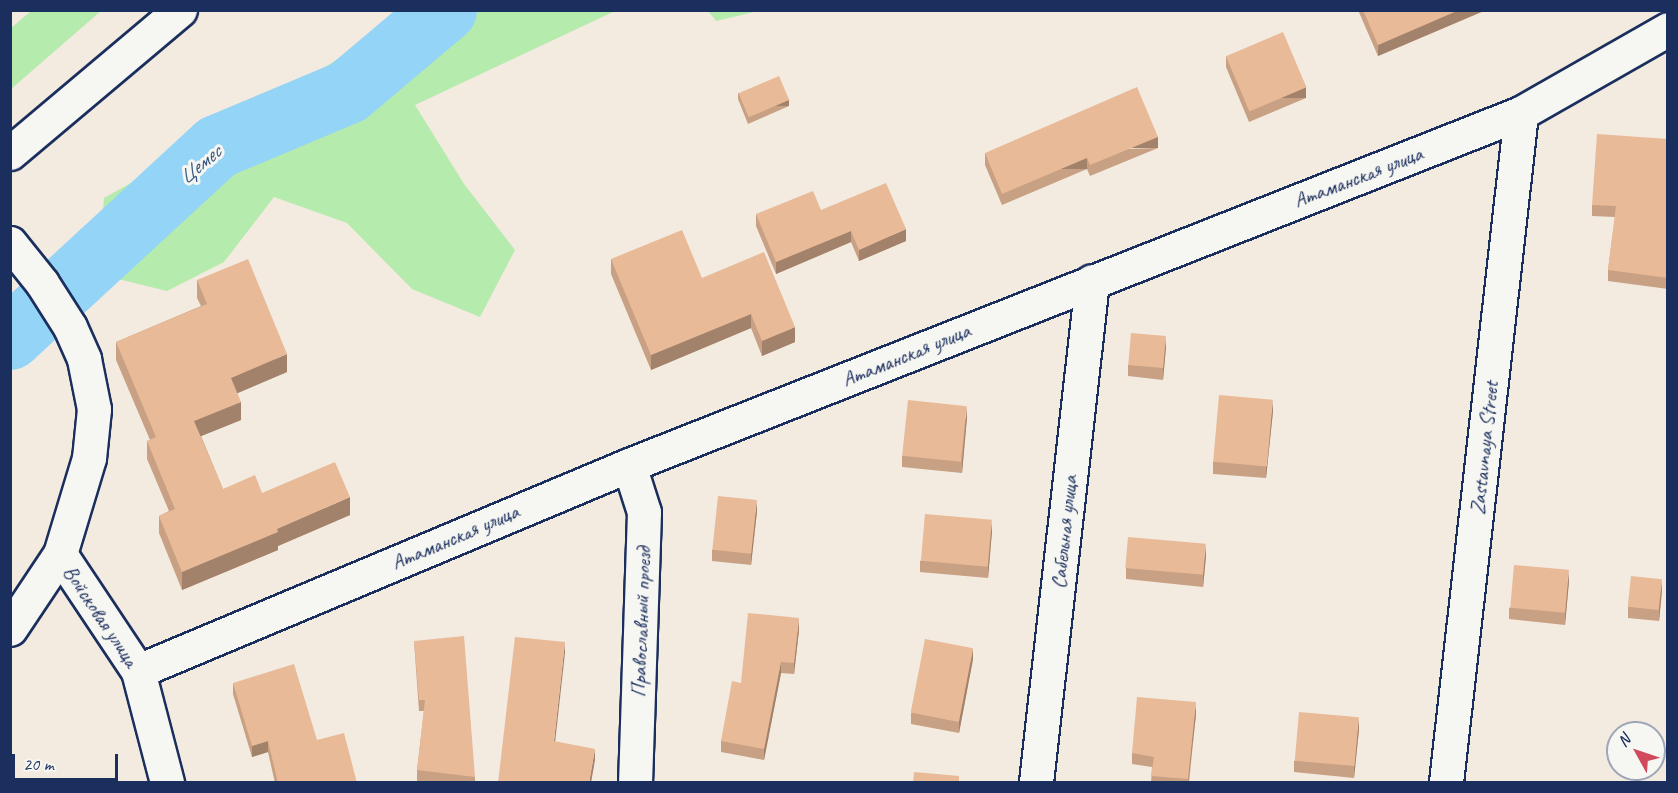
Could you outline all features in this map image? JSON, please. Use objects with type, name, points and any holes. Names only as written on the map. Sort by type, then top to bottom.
[{"type":"main road","points":[[10,153],[180,10]]},
{"type":"main road","name":"Атаманская улица","points":[[138,670],[629,465],[1521,113],[1668,29]]},
{"type":"main road","name":"Zastavnaya Street","points":[[1446,783],[1521,113]]},
{"type":"main road","points":[[10,243],[42,283],[70,327],[84,359],[94,409],[89,458],[60,554],[10,629]]},
{"type":"main road","name":"Сабельная улица","points":[[1036,783],[1092,281]]},
{"type":"main road","name":"Православный проезд","points":[[629,465],[644,512],[635,783]]},
{"type":"main road","name":"Войсковая улица","points":[[60,554],[138,670],[167,783]]},
{"type":"green space","points":[[31,11],[101,11],[11,89],[11,28]]},
{"type":"green space","points":[[416,11],[615,11],[415,105],[464,184],[515,250],[480,317],[412,289],[347,223],[274,197],[224,262],[167,291],[114,278],[101,239],[104,198],[192,149]]},
{"type":"green space","points":[[708,11],[758,11],[716,21]]},
{"type":"building","points":[[1363,10],[1459,10],[1378,45]]},
{"type":"building","points":[[1283,32],[1306,87],[1249,111],[1226,56]]},
{"type":"building","points":[[779,76],[789,100],[749,117],[738,93]]},
{"type":"building","points":[[1137,87],[1158,137],[1090,165],[1087,158],[1002,194],[985,153]]},
{"type":"building","points":[[1597,134],[1668,139],[1668,278],[1608,270],[1616,206],[1592,205]]},
{"type":"building","points":[[886,183],[906,229],[859,250],[851,231],[776,262],[756,214],[813,191],[821,210]]},
{"type":"building","points":[[682,230],[702,278],[764,252],[795,327],[762,341],[751,314],[651,355],[611,259]]},
{"type":"building","points":[[248,259],[287,354],[231,378],[241,402],[194,421],[223,489],[255,475],[262,493],[335,462],[350,497],[277,529],[278,532],[182,572],[159,516],[175,509],[147,441],[156,437],[116,342],[207,304],[197,280]]},
{"type":"building","points":[[1131,333],[1166,336],[1163,368],[1128,365]]},
{"type":"building","points":[[1219,395],[1273,400],[1267,466],[1213,462]]},
{"type":"building","points":[[908,400],[967,406],[961,462],[902,456]]},
{"type":"building","points":[[718,496],[757,500],[751,554],[712,550]]},
{"type":"building","points":[[925,514],[992,520],[988,567],[921,561]]},
{"type":"building","points":[[1128,537],[1206,544],[1203,575],[1125,568]]},
{"type":"building","points":[[1514,565],[1569,570],[1565,613],[1510,608]]},
{"type":"building","points":[[1631,576],[1662,579],[1659,610],[1628,607]]},
{"type":"building","points":[[748,613],[799,618],[794,663],[781,662],[764,749],[721,741],[732,681],[741,683]]},
{"type":"building","points":[[464,636],[475,777],[417,770],[425,700],[419,700],[414,641]]},
{"type":"building","points":[[515,637],[565,642],[554,741],[595,749],[589,783],[498,783]]},
{"type":"building","points":[[925,639],[973,648],[959,722],[911,713]]},
{"type":"building","points":[[294,664],[317,740],[344,733],[357,783],[278,783],[268,741],[252,746],[233,683]]},
{"type":"building","points":[[1137,697],[1196,702],[1188,779],[1151,776],[1154,757],[1132,753]]},
{"type":"building","points":[[1299,712],[1359,717],[1355,766],[1295,761]]},
{"type":"building","points":[[914,772],[959,776],[959,783],[913,783]]},
{"type":"waterway","name":"Цемес","points":[[10,338],[217,147],[348,92],[445,10]]}]
